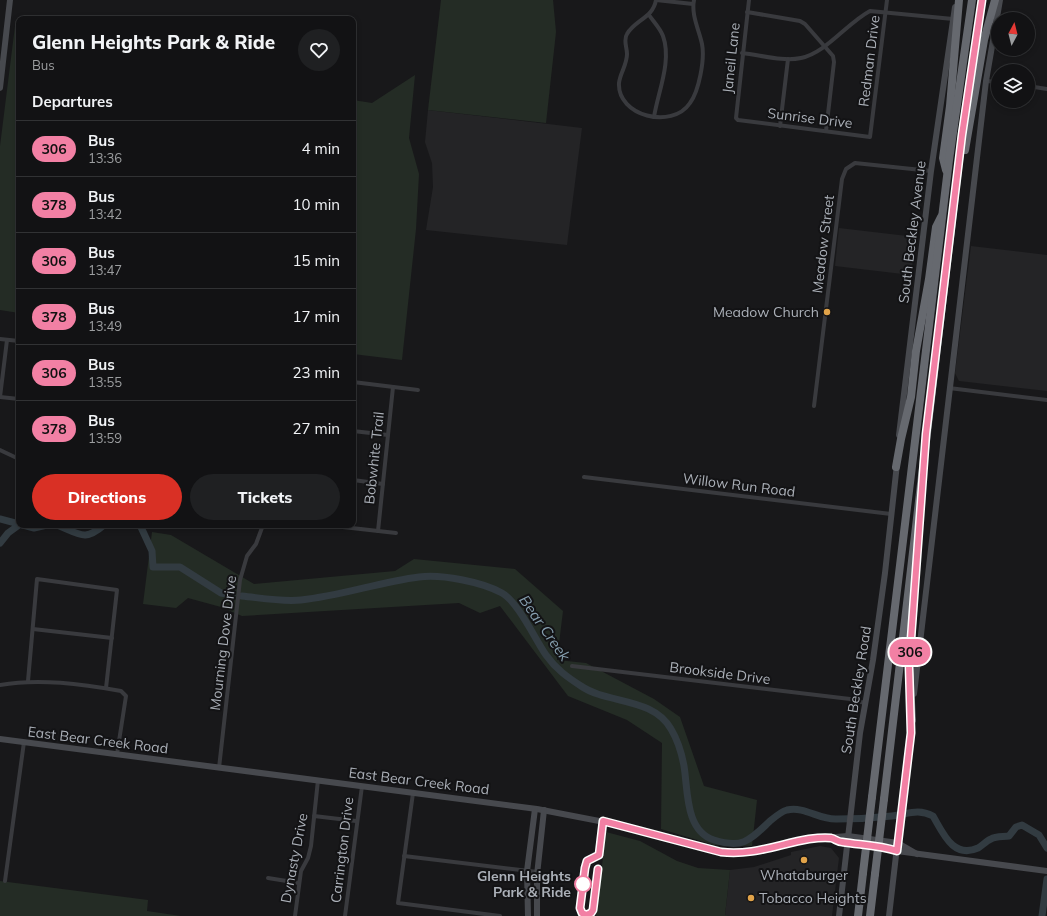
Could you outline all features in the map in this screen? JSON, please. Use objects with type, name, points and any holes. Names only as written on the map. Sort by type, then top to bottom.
[{"type":"highway","points":[[948,174],[943,158],[950,106],[958,0]]},
{"type":"highway","points":[[858,916],[948,174],[972,0]]},
{"type":"highway","points":[[870,916],[956,183],[982,0]]},
{"type":"highway","points":[[956,183],[968,134],[984,40],[995,0]]},
{"type":"highway","points":[[896,467],[911,397],[916,351],[929,279],[936,227],[944,212]]},
{"type":"highway","points":[[912,720],[909,666],[921,518],[921,487]]},
{"type":"main road","points":[[0,88],[10,0]]},
{"type":"main road","name":"South Beckley Avenue","points":[[896,467],[931,171],[953,19],[958,0]]},
{"type":"main road","points":[[889,916],[912,720],[916,664],[986,81],[1000,0]]},
{"type":"main road","name":"South Beckley Road","points":[[839,916],[849,824],[865,703],[874,652],[896,467]]},
{"type":"main road","name":"East Bear Creek Road","points":[[0,739],[535,808],[603,821],[721,852],[734,854],[761,851],[810,839],[848,836],[898,843]]},
{"type":"main road","points":[[528,916],[527,871],[535,808]]},
{"type":"main road","points":[[537,916],[538,872],[544,810]]},
{"type":"main road","name":"East Bear Creek Road","points":[[831,838],[847,843],[881,846],[897,851],[1047,871]]},
{"type":"main road","points":[[898,843],[917,854]]},
{"type":"street","points":[[656,0],[694,2],[694,17],[703,52],[703,61],[695,95],[690,104],[678,114],[668,118],[654,117],[641,113],[627,104],[620,93],[619,82],[627,61],[625,42],[627,34],[649,15],[656,0]]},
{"type":"street","name":"Janeil Lane","points":[[736,118],[749,0]]},
{"type":"street","name":"Redman Drive","points":[[872,125],[887,0]]},
{"type":"street","points":[[742,53],[788,59],[803,58],[825,46],[870,11],[953,19]]},
{"type":"street","points":[[747,12],[800,21],[805,24],[832,56],[834,62],[826,131]]},
{"type":"street","points":[[649,15],[662,35],[665,46],[665,64],[654,117]]},
{"type":"street","points":[[780,126],[788,59]]},
{"type":"street","points":[[986,81],[991,81]]},
{"type":"street","points":[[1035,87],[1047,89]]},
{"type":"street","name":"Sunrise Drive","points":[[736,118],[743,122],[870,137],[872,125]]},
{"type":"street","name":"Meadow Street","points":[[814,406],[842,179],[846,169],[855,163],[931,171]]},
{"type":"street","points":[[0,339],[16,342]]},
{"type":"street","points":[[7,340],[0,397],[16,399]]},
{"type":"street","points":[[356,382],[418,390]]},
{"type":"street","name":"Bobwhite Trail","points":[[378,531],[393,387]]},
{"type":"street","points":[[950,388],[1047,400]]},
{"type":"street","points":[[356,431],[388,435]]},
{"type":"street","points":[[0,450],[16,458]]},
{"type":"street","name":"Willow Run Road","points":[[584,477],[891,514]]},
{"type":"street","points":[[356,480],[383,484]]},
{"type":"street","name":"Mourning Dove Drive","points":[[218,768],[240,580],[246,556],[256,544],[262,528]]},
{"type":"street","points":[[352,528],[396,533]]},
{"type":"street","points":[[28,682],[37,579],[118,590],[106,688]]},
{"type":"street","points":[[32,629],[112,638]]},
{"type":"street","name":"Brookside Drive","points":[[572,666],[850,699],[865,703]]},
{"type":"street","points":[[0,686],[28,682],[106,688],[121,691],[126,696],[117,754]]},
{"type":"street","points":[[5,881],[24,742]]},
{"type":"street","name":"Dynasty Drive","points":[[295,916],[301,871],[308,858],[318,780]]},
{"type":"street","name":"Carrington Drive","points":[[345,916],[356,821],[362,786]]},
{"type":"street","points":[[413,793],[398,903],[500,916]]},
{"type":"street","points":[[314,816],[356,821]]},
{"type":"street","points":[[404,856],[538,872]]},
{"type":"street","points":[[268,878],[299,883]]},
{"type":"shaded area","points":[[441,0],[553,0],[556,32],[546,123],[428,110]]},
{"type":"shaded area","points":[[16,26],[16,313],[0,310],[0,146]]},
{"type":"shaded area","points":[[415,75],[409,138],[419,174],[416,229],[402,360],[356,354],[356,100],[372,103]]},
{"type":"shaded area","points":[[428,110],[582,128],[567,245],[426,230],[433,187],[432,163],[425,142]]},
{"type":"shaded area","points":[[839,228],[916,237],[911,275],[835,266]]},
{"type":"shaded area","points":[[971,246],[1047,255],[1047,391],[959,381],[955,373]]},
{"type":"shaded area","points":[[152,532],[171,535],[254,584],[395,571],[414,559],[515,569],[563,611],[557,660],[586,663],[654,699],[680,717],[704,786],[757,800],[752,846],[714,845],[661,829],[662,743],[627,720],[568,696],[500,606],[480,613],[459,603],[242,616],[221,607],[188,598],[176,608],[143,604]]},
{"type":"shaded area","points":[[606,832],[640,841],[677,861],[698,868],[730,870],[725,915],[729,916],[596,916]]},
{"type":"shaded area","points":[[820,846],[831,848],[839,858],[832,916],[725,916],[730,870],[754,867],[791,855],[791,852]]},
{"type":"shaded area","points":[[0,881],[148,900],[147,911],[181,916],[0,916]]},
{"type":"waterway","name":"Bear Creek","points":[[0,519],[16,523]]},
{"type":"waterway","name":"Bear Creek","points":[[0,543],[8,533],[16,527]]},
{"type":"waterway","name":"Bear Creek","points":[[64,528],[82,535],[86,535],[100,528]]},
{"type":"waterway","name":"Bear Creek","points":[[141,528],[152,551],[153,567],[180,567],[221,593],[232,595]]},
{"type":"waterway","name":"Bear Creek","points":[[242,596],[279,600],[301,600],[404,579],[428,576],[473,582],[502,593],[520,612],[550,660],[566,676],[592,692],[641,706],[653,711],[663,719],[671,729],[681,752],[688,798],[693,819],[698,828],[705,835],[714,840],[732,844],[745,841],[751,838],[782,812],[794,809],[806,811],[830,819],[857,819],[923,812],[933,816],[950,842],[955,847],[962,850],[978,848],[993,838],[1009,836],[1016,827],[1022,825],[1039,835],[1047,848]]},
{"type":"waterway","name":"Bear Creek","points":[[1042,916],[1047,879]]},
{"type":"bus line","name":"306","points":[[598,869],[593,910],[590,914],[586,915],[580,910],[585,868],[587,861],[599,855],[603,821],[673,838],[721,852],[734,854],[761,851],[798,841],[822,838],[831,838],[840,842],[881,846],[897,851],[912,720],[909,689],[909,666],[926,434],[947,270],[962,135],[982,0]]},
{"type":"place","name":"Meadow Church","points":[[827,312]]},
{"type":"place","name":"Whataburger","points":[[804,860]]},
{"type":"place","name":"Glenn Heights Park & Ride","points":[[583,884]]},
{"type":"place","name":"Tobacco Heights","points":[[751,898]]}]
